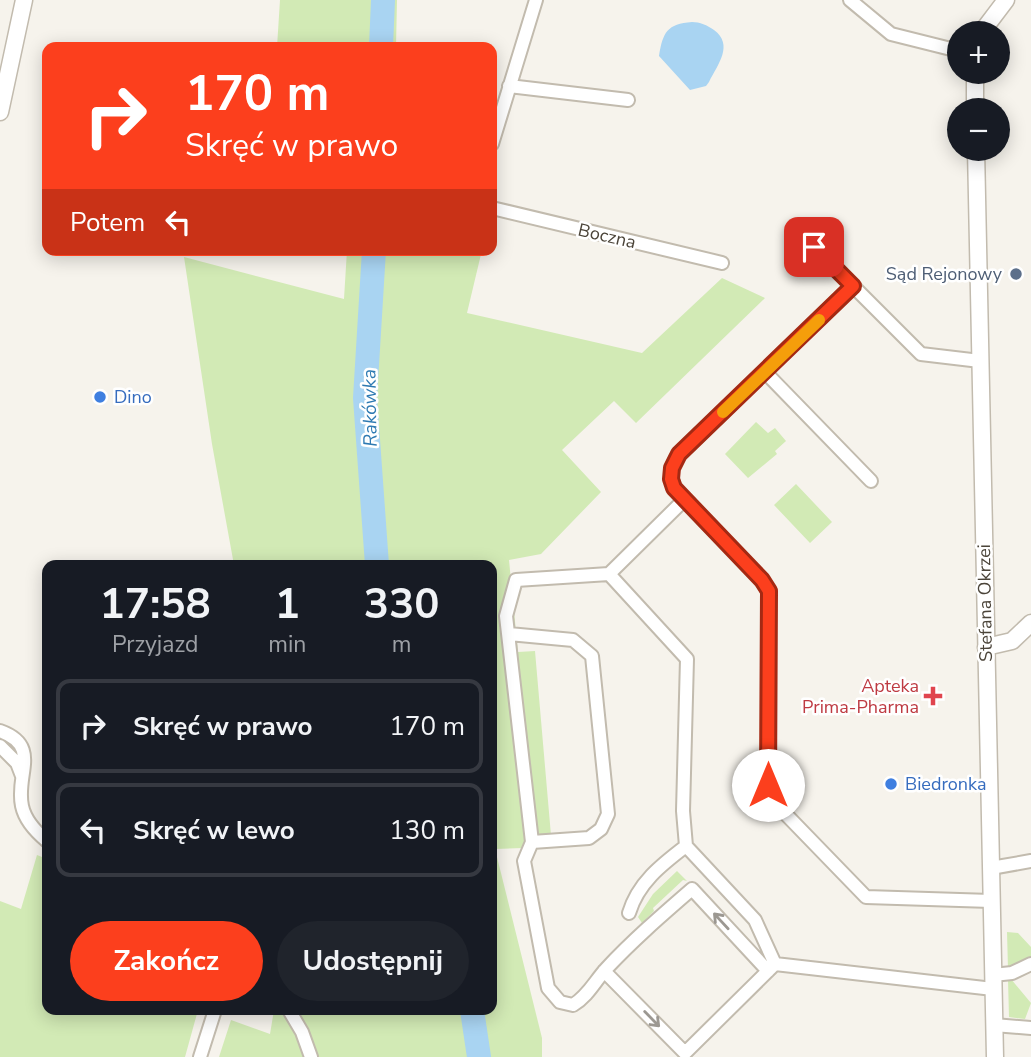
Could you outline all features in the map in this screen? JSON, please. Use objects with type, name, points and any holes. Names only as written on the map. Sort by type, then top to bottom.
[{"type":"street","points":[[0,112],[24,0]]},
{"type":"street","points":[[497,127],[536,0]]},
{"type":"street","points":[[850,0],[891,34],[947,48]]},
{"type":"street","points":[[990,21],[1006,0]]},
{"type":"street","points":[[509,86],[628,100]]},
{"type":"street","name":"Stefana Okrzei","points":[[976,161],[995,1057]]},
{"type":"street","name":"Boczna","points":[[497,209],[722,263]]},
{"type":"street","points":[[814,247],[921,354],[980,361]]},
{"type":"street","points":[[853,286],[676,458],[672,468],[672,484],[684,500],[762,580],[769,591],[768,780],[772,800],[866,897],[991,901]]},
{"type":"street","points":[[765,372],[871,481]]},
{"type":"street","points":[[684,500],[609,574],[516,580],[506,616],[532,842],[524,861],[548,988],[560,1002],[573,1006],[582,1000],[604,971],[645,930],[692,890],[771,967],[993,982],[1012,973],[1028,970]]},
{"type":"street","points":[[609,574],[687,659],[683,811],[686,846],[755,920],[771,967]]},
{"type":"street","points":[[986,647],[1012,641],[1031,623]]},
{"type":"street","points":[[509,634],[573,640],[592,656],[608,814],[601,830],[589,838],[532,842]]},
{"type":"street","points":[[0,731],[13,737],[23,749],[26,758],[22,777],[22,807],[34,829],[42,836]]},
{"type":"street","points":[[0,746],[17,763],[22,777]]},
{"type":"street","points":[[629,913],[634,898],[648,878],[686,846]]},
{"type":"street","points":[[991,868],[1031,861]]},
{"type":"street","points":[[604,971],[685,1054],[771,967]]},
{"type":"street","points":[[200,1057],[213,1015]]},
{"type":"street","points":[[292,1015],[302,1032],[311,1057]]},
{"type":"street","points":[[994,1026],[1031,1028]]},
{"type":"green space","points":[[280,0],[397,0],[396,42],[277,42]]},
{"type":"green space","points":[[347,256],[481,256],[467,313],[642,353],[722,278],[765,298],[636,423],[614,401],[562,450],[601,492],[541,554],[509,560],[518,652],[535,651],[552,847],[497,849],[497,560],[233,560],[212,444],[184,257],[344,299]]},
{"type":"green space","points":[[756,422],[768,433],[775,428],[786,441],[775,451],[777,454],[748,478],[725,454]]},
{"type":"green space","points":[[796,484],[832,522],[810,543],[774,505]]},
{"type":"green space","points":[[37,855],[42,857],[42,1015],[197,1015],[185,1057],[0,1057],[0,901],[21,909]]},
{"type":"green space","points":[[497,857],[542,1038],[542,1057],[219,1057],[231,1020],[270,1034],[273,1015],[497,1015]]},
{"type":"green space","points":[[677,871],[687,881],[683,880],[653,908],[654,911],[642,923],[638,917],[653,894]]},
{"type":"green space","points":[[1007,932],[1018,933],[1031,947],[1031,959],[1008,969]]},
{"type":"green space","points":[[1011,979],[1031,1003],[1025,1019],[1009,1017],[1008,980]]},
{"type":"water","points":[[692,22],[714,30],[720,36],[724,48],[720,62],[706,86],[690,90],[659,56],[662,41],[668,31],[677,25]]},
{"type":"waterway","name":"Rakówka","points":[[381,42],[383,0]]},
{"type":"waterway","name":"Rakówka","points":[[374,256],[365,398],[377,560]]},
{"type":"waterway","name":"Rakówka","points":[[473,1015],[479,1057]]},
{"type":"slow traffic","points":[[723,412],[819,320]]},
{"type":"place","name":"Sąd Rejonowy","points":[[1016,274]]},
{"type":"place","name":"Dino","points":[[100,397]]},
{"type":"place","name":"Apteka Prima-Pharma","points":[[933,696]]},
{"type":"place","name":"Biedronka","points":[[891,784]]},
{"type":"route","points":[[768,785],[769,591],[762,580],[684,500],[674,488],[671,475],[674,461],[679,454],[853,286],[814,247]]}]
